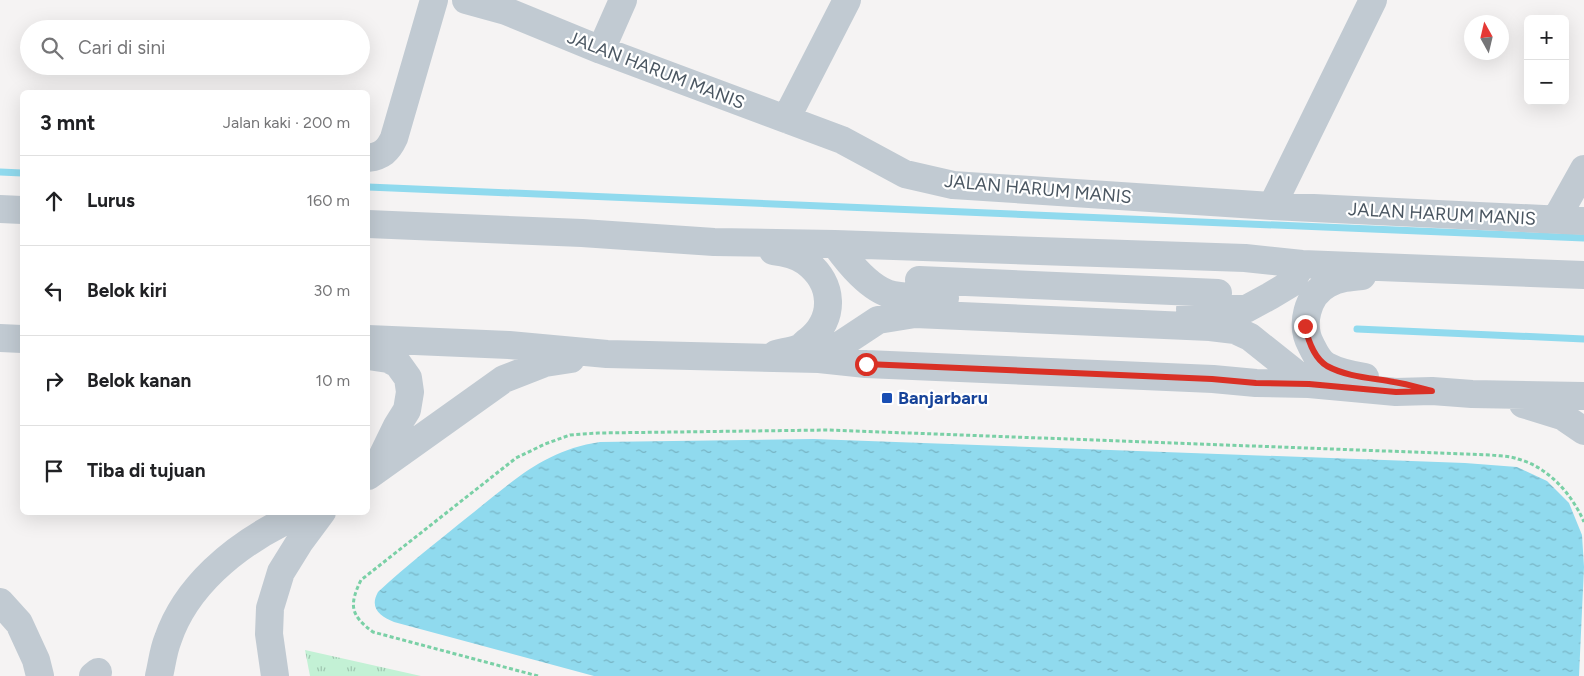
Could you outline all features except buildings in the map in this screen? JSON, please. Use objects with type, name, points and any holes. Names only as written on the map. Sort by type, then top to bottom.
[{"type":"street","points":[[370,158],[379,157],[389,149],[394,138],[434,0]]},
{"type":"street","name":"JALAN HARUM MANIS","points":[[466,0],[506,12],[601,50],[842,140],[905,174],[953,185],[1272,206],[1584,221]]},
{"type":"street","points":[[601,50],[623,0]]},
{"type":"street","points":[[786,120],[847,0]]},
{"type":"street","points":[[1272,206],[1372,0]]},
{"type":"street","points":[[1556,219],[1584,169]]},
{"type":"street","points":[[0,209],[20,210]]},
{"type":"street","points":[[370,224],[582,233],[714,242],[835,244],[1246,258],[1302,264],[1584,275]]},
{"type":"street","points":[[714,242],[785,253],[805,261],[818,273],[827,289],[827,312],[818,333],[800,348],[753,357]]},
{"type":"street","points":[[835,244],[848,263],[870,283],[892,295],[1159,308],[1246,309],[1290,284],[1302,264]]},
{"type":"street","points":[[1430,270],[1347,277],[1326,284],[1307,308],[1305,326],[1316,356],[1326,366],[1347,374],[1398,382],[1432,391]]},
{"type":"street","points":[[819,360],[878,320],[915,314],[1210,326],[1236,330],[1250,336],[1309,384]]},
{"type":"street","points":[[0,323],[20,324]]},
{"type":"street","points":[[0,338],[20,339]]},
{"type":"street","points":[[370,339],[509,345],[607,354],[819,360],[848,372],[884,380],[1209,395],[1257,394],[1309,384],[1396,392],[1432,391],[1472,394],[1584,396]]},
{"type":"street","points":[[372,472],[504,379],[545,363],[607,354]]},
{"type":"street","points":[[370,356],[388,359],[398,364],[408,378],[410,392],[407,410],[372,472]]},
{"type":"street","points":[[1472,394],[1522,404],[1562,416],[1584,431]]},
{"type":"street","points":[[159,676],[168,638],[183,608],[202,581],[227,558],[256,537],[284,522],[304,515]]},
{"type":"street","points":[[275,676],[269,634],[270,608],[285,564],[320,515]]},
{"type":"street","points":[[0,602],[19,623],[36,660],[40,676]]},
{"type":"path","points":[[538,676],[373,632],[360,622],[353,608],[354,594],[361,580],[516,458],[545,444],[570,435],[829,430],[1491,455],[1519,459],[1544,470],[1564,488],[1578,508],[1584,522]]},
{"type":"green space","points":[[305,650],[421,676],[310,676]]},
{"type":"water","points":[[814,439],[1465,463],[1517,467],[1547,481],[1569,503],[1582,535],[1584,567],[1579,676],[594,676],[394,622],[380,614],[375,607],[378,592],[411,563],[515,480],[545,460],[562,452],[600,442]]},
{"type":"waterway","points":[[0,172],[20,173]]},
{"type":"waterway","points":[[370,187],[1584,238]]},
{"type":"waterway","points":[[1357,329],[1584,339]]},
{"type":"place","name":"Banjarbaru","points":[[887,398]]},
{"type":"route","points":[[866,364],[1309,384],[1396,392],[1432,391],[1398,382],[1347,374],[1326,366],[1316,356],[1305,326]]}]
